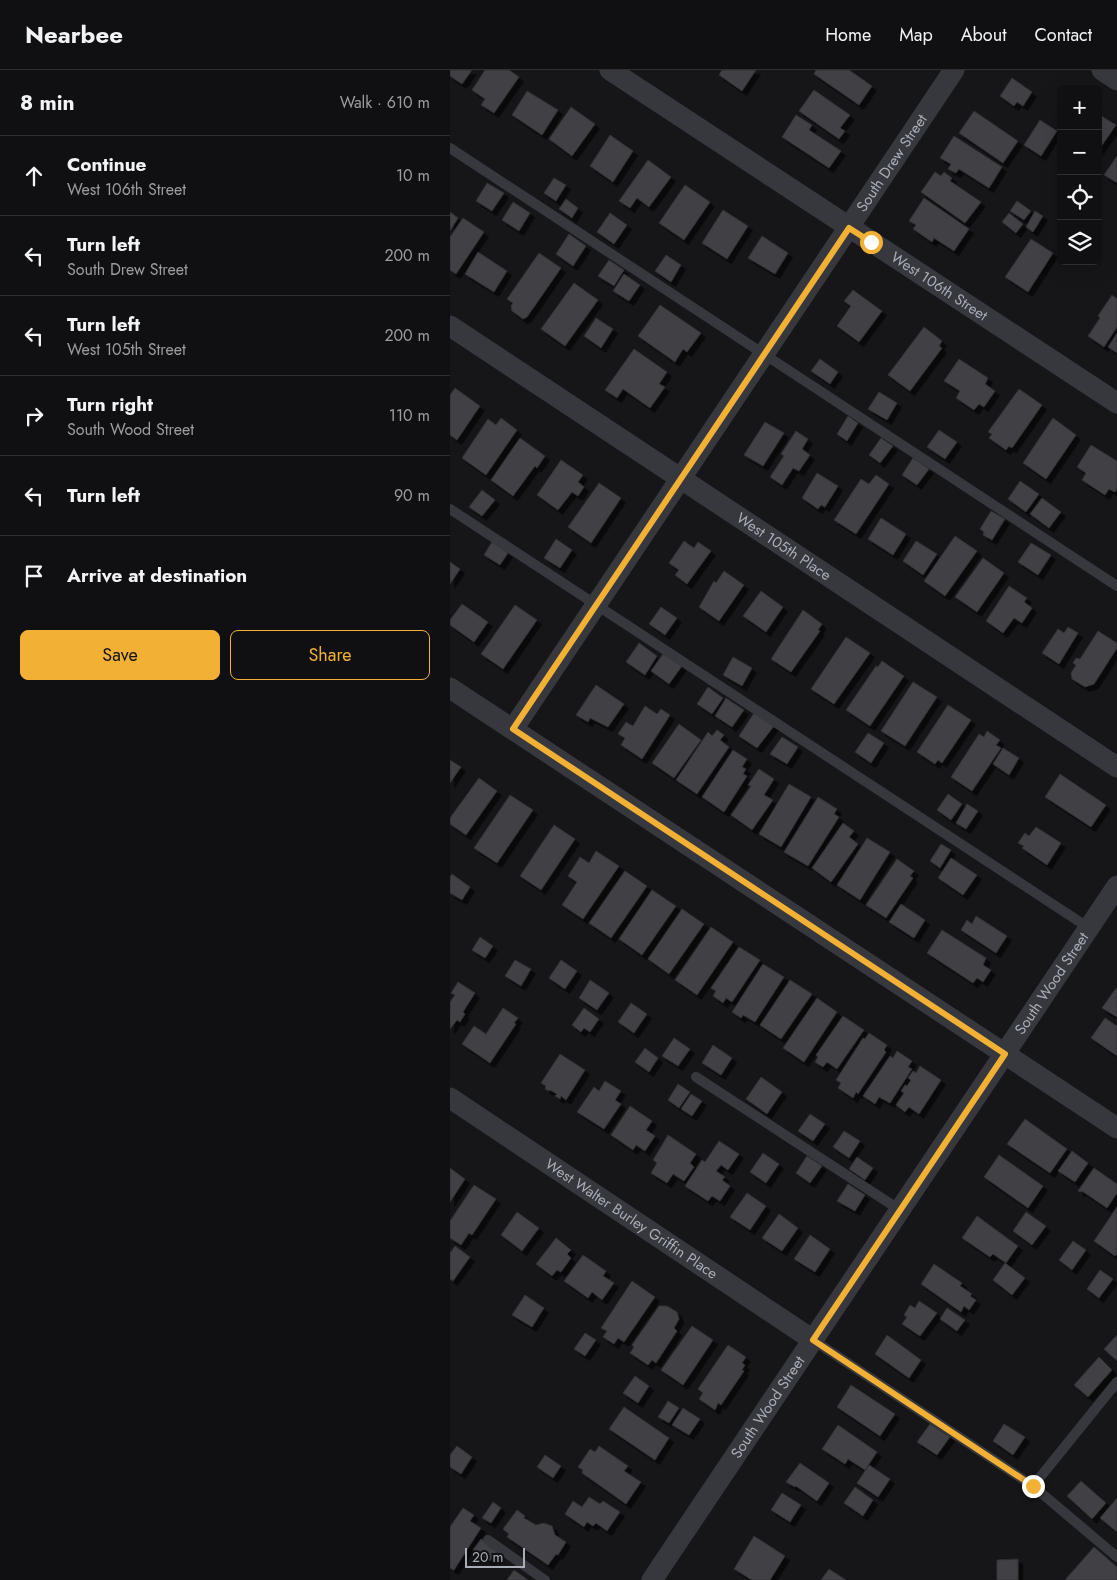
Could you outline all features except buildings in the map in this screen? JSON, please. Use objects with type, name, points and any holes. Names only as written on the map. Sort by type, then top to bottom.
[{"type":"street","name":"West 106th Street","points":[[610,70],[1117,403]]},
{"type":"street","name":"South Drew Street","points":[[513,729],[954,70]]},
{"type":"street","points":[[1102,70],[1117,80]]},
{"type":"street","name":"West 105th Place","points":[[450,326],[1117,767]]},
{"type":"street","points":[[450,688],[1117,1128]]},
{"type":"street","name":"South Wood Street","points":[[652,1580],[1117,886]]},
{"type":"street","name":"West Walter Burley Griffin Place","points":[[450,1098],[813,1340]]},
{"type":"lane","points":[[450,148],[1117,586]]},
{"type":"lane","points":[[450,510],[1089,928]]},
{"type":"lane","points":[[696,1077],[900,1210]]},
{"type":"lane","points":[[813,1340],[1033,1486],[1117,1557]]},
{"type":"lane","points":[[1033,1486],[1117,1382]]},
{"type":"lane","points":[[488,1540],[545,1580]]},
{"type":"route","points":[[871,242],[849,228],[513,729],[1005,1054],[813,1340],[1033,1486]]}]
